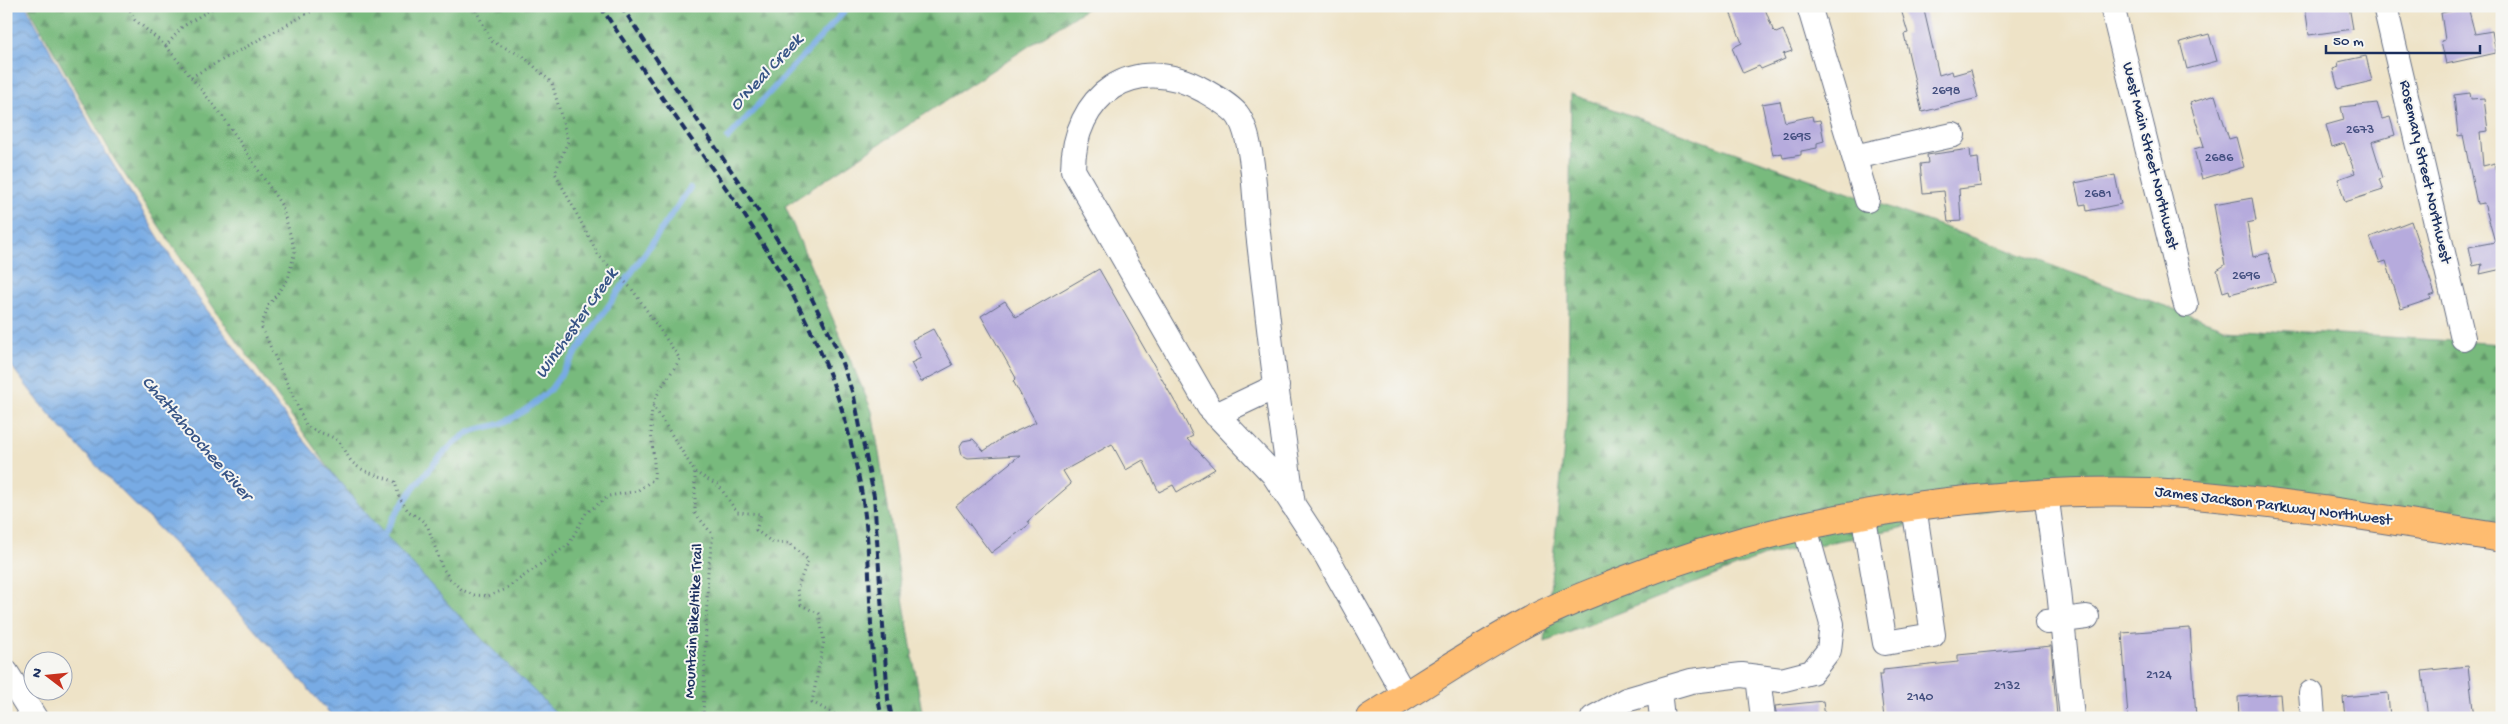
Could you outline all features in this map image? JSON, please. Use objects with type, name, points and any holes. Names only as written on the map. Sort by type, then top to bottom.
[{"type":"main road","name":"James Jackson Parkway Northwest","points":[[1370,718],[1528,622],[1594,592],[1665,564],[1804,524],[1863,513],[2046,493],[2183,494],[2364,516],[2502,538]]},
{"type":"street","points":[[1810,6],[1867,200]]},
{"type":"street","name":"West Main Street Northwest","points":[[2112,6],[2186,305]]},
{"type":"street","name":"Rosemary Street Northwest","points":[[2384,6],[2463,338]]},
{"type":"street","points":[[1293,505],[1251,166],[1241,121],[1236,113],[1216,97],[1180,80],[1153,75],[1135,77],[1114,84],[1095,104],[1078,131],[1073,148],[1073,170],[1209,408],[1273,474],[1293,505],[1326,555],[1406,696]]},
{"type":"street","points":[[1854,157],[1953,135]]},
{"type":"street","points":[[1216,415],[1277,386]]},
{"type":"street","points":[[2046,493],[2054,621],[2072,718]]},
{"type":"street","points":[[1863,513],[1885,643],[1933,635],[1914,506]]},
{"type":"street","points":[[1593,718],[1626,700],[1691,681],[1742,676],[1781,680],[1812,672],[1829,650],[1832,624],[1804,524]]},
{"type":"street","points":[[2054,621],[2087,618]]},
{"type":"street","points":[[6,672],[35,718]]},
{"type":"street","points":[[1758,677],[1763,718]]},
{"type":"street","points":[[1659,691],[1662,718]]},
{"type":"street","points":[[2311,693],[2313,718]]},
{"type":"path","points":[[128,6],[135,20],[166,46],[224,118],[282,206],[296,251],[288,279],[269,305],[261,326],[306,425],[343,445],[352,462],[366,473],[383,476],[395,482],[403,504],[408,511],[422,520],[428,527],[442,567],[462,590],[474,595],[488,596],[504,590],[568,544],[586,513],[601,501],[609,496],[638,490],[654,479],[656,463],[651,424],[653,405],[680,359],[632,289],[599,256],[555,173],[568,141],[552,83],[523,56],[491,41],[474,6]]},
{"type":"path","points":[[166,46],[182,27],[216,6]]},
{"type":"path","points":[[191,77],[321,6]]},
{"type":"path","points":[[653,405],[695,472],[719,486],[737,512],[761,514],[756,530],[772,542],[790,543],[808,560],[797,589],[801,605],[819,614],[824,641],[812,702],[841,718]]},
{"type":"path","name":"Mountain Bike/Hike Trail","points":[[695,472],[695,513],[713,535],[708,571],[703,718]]},
{"type":"green space","points":[[28,6],[1090,6],[785,206],[872,411],[923,718],[539,718],[465,656],[224,323],[115,160]]},
{"type":"green space","points":[[1571,94],[2224,327],[2502,344],[2502,538],[2236,497],[2057,496],[1764,556],[1545,642],[1568,404]]},
{"type":"water","name":"Chattahoochee River","points":[[6,6],[26,6],[106,153],[187,283],[297,432],[377,526],[460,617],[561,718],[334,718],[267,642],[98,467],[27,387],[6,358]]},
{"type":"building","points":[[1728,6],[1764,6],[1773,30],[1776,33],[1783,30],[1792,51],[1783,54],[1785,59],[1761,69],[1759,66],[1743,73],[1732,48],[1742,43]]},
{"type":"building","points":[[1900,6],[1923,6],[1939,75],[1952,71],[1953,75],[1971,70],[1978,98],[1922,112],[1904,34],[1908,33]]},
{"type":"building","points":[[2305,6],[2349,6],[2353,29],[2309,35]]},
{"type":"building","points":[[2468,7],[2475,34],[2492,31],[2496,53],[2446,64],[2441,41],[2445,40],[2441,13]]},
{"type":"building","points":[[2209,34],[2217,61],[2187,69],[2180,42]]},
{"type":"building","points":[[2366,56],[2372,81],[2338,89],[2333,69],[2339,67],[2338,62]]},
{"type":"building","points":[[2470,93],[2471,99],[2484,98],[2488,131],[2480,132],[2483,166],[2495,163],[2502,199],[2502,269],[2480,274],[2482,264],[2473,266],[2469,247],[2495,242],[2484,203],[2477,204],[2463,135],[2458,136],[2454,95]]},
{"type":"building","points":[[2215,95],[2229,139],[2236,137],[2244,167],[2202,179],[2194,149],[2204,146],[2190,103]]},
{"type":"building","points":[[1780,101],[1785,122],[1812,116],[1813,121],[1820,120],[1824,141],[1817,143],[1817,148],[1801,151],[1801,155],[1783,158],[1782,153],[1773,155],[1762,104]]},
{"type":"building","points":[[2377,103],[2382,119],[2390,117],[2395,135],[2372,142],[2383,178],[2379,179],[2383,190],[2345,202],[2338,179],[2355,173],[2344,143],[2332,147],[2326,125],[2344,120],[2341,107]]},
{"type":"building","points":[[1970,149],[1971,159],[1978,158],[1981,186],[1959,189],[1961,221],[1948,222],[1944,191],[1923,193],[1920,164],[1928,163],[1927,155]]},
{"type":"building","points":[[2115,175],[2121,204],[2087,211],[2086,204],[2080,205],[2075,183]]},
{"type":"building","points":[[2252,198],[2256,221],[2247,223],[2253,257],[2268,253],[2276,282],[2230,294],[2229,290],[2223,292],[2217,270],[2225,265],[2214,205]]},
{"type":"building","points":[[2411,221],[2435,294],[2430,296],[2431,299],[2401,309],[2386,261],[2380,263],[2370,237]]},
{"type":"building","points":[[1099,269],[1193,436],[1187,439],[1215,469],[1177,492],[1173,485],[1159,492],[1143,460],[1126,470],[1112,444],[1063,471],[1071,484],[1028,521],[1030,524],[991,553],[956,506],[1020,455],[968,458],[962,455],[960,446],[963,441],[973,439],[984,451],[1002,438],[1036,422],[1013,381],[1016,378],[981,316],[1005,301],[1016,317]]},
{"type":"building","points":[[933,329],[953,365],[921,382],[911,363],[921,358],[912,340]]},
{"type":"building","points":[[2190,628],[2196,718],[2128,718],[2122,633]]},
{"type":"building","points":[[2051,646],[2057,716],[1884,718],[1879,675],[1883,675],[1883,670],[1958,662],[1958,655]]},
{"type":"building","points":[[2468,666],[2474,718],[2428,718],[2422,671]]},
{"type":"building","points":[[2388,693],[2390,718],[2345,718],[2343,697]]},
{"type":"building","points":[[2280,694],[2282,718],[2239,718],[2238,697]]},
{"type":"building","points":[[1823,701],[1825,718],[1777,718],[1775,706]]},
{"type":"waterway","name":"O'Neal Creek","points":[[728,138],[849,6]]},
{"type":"waterway","name":"Winchester Creek","points":[[384,535],[399,509],[422,478],[434,463],[459,439],[477,429],[500,424],[514,417],[551,389],[690,188]]},
{"type":"railway","points":[[600,6],[746,217],[791,291],[827,369],[842,410],[856,464],[863,502],[867,540],[873,657],[882,718]]},
{"type":"railway","points":[[621,6],[797,269],[837,349],[854,397],[874,496],[888,699],[892,718]]}]
